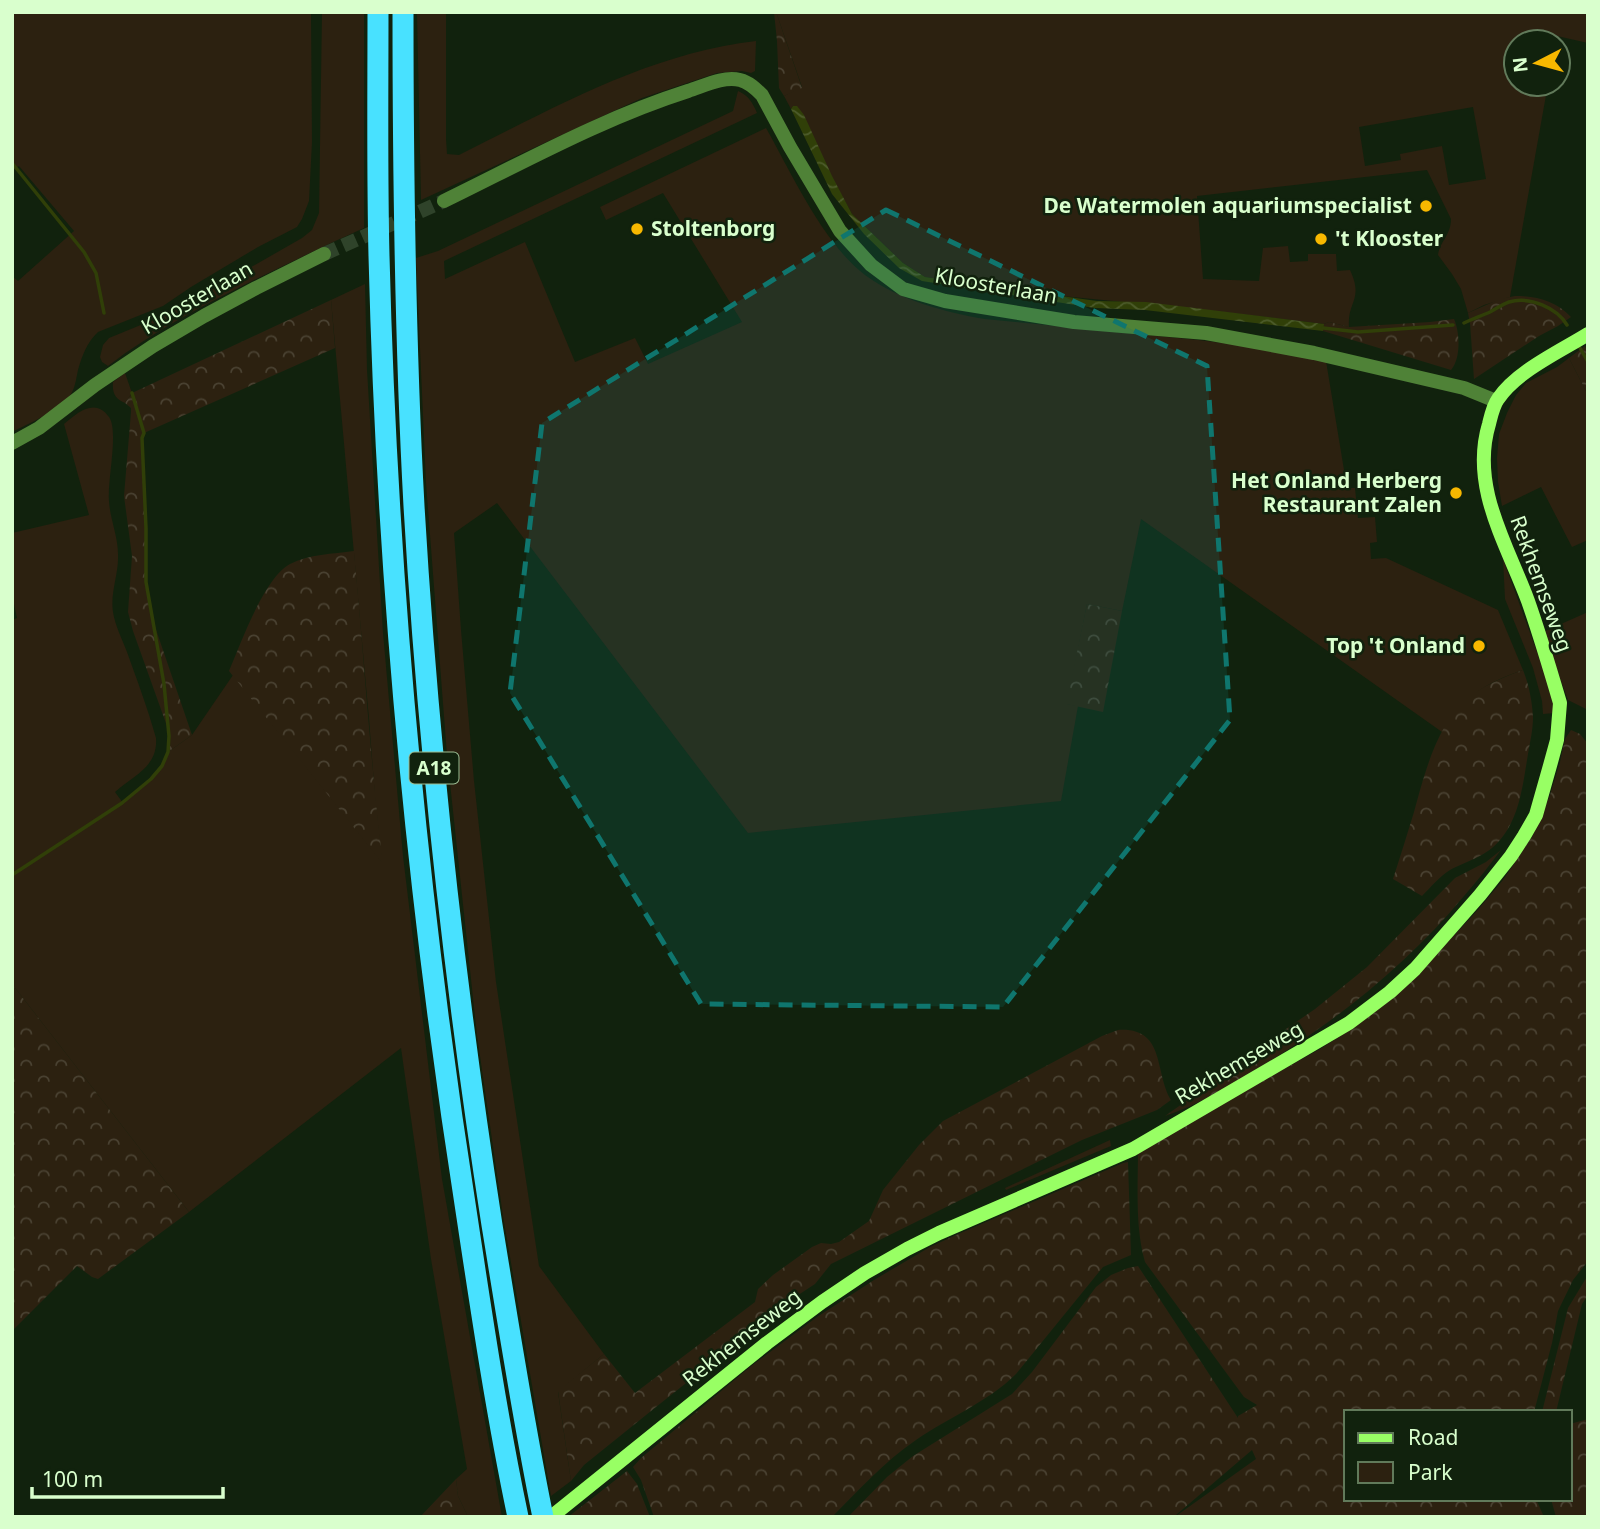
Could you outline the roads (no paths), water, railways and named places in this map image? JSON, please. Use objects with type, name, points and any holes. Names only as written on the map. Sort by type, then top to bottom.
[{"type":"highway","name":"A18","points":[[378,12],[379,244],[390,509],[409,748],[430,958],[458,1164],[489,1361],[518,1517]]},
{"type":"highway","name":"A18","points":[[402,12],[403,201],[414,506],[434,767],[455,966],[481,1151],[512,1351],[543,1517]]},
{"type":"street","name":"Kloosterlaan","points":[[444,201],[602,125],[665,98],[719,81],[739,80],[762,95],[840,231],[871,265],[903,289],[945,301],[1074,322],[1206,333],[1314,353],[1464,388],[1496,401]]},
{"type":"street","name":"Kloosterlaan","points":[[12,443],[40,428],[95,385],[153,346],[256,288],[324,254]]},
{"type":"street","points":[[1496,401],[1523,374],[1588,334]]},
{"type":"street","name":"Rekhemseweg","points":[[551,1517],[767,1343],[864,1273],[939,1233],[1133,1149],[1349,1023],[1415,969],[1480,895],[1511,856],[1536,815],[1557,740],[1561,711],[1544,646],[1528,600],[1490,509],[1486,485],[1485,438],[1496,401]]},
{"type":"water","points":[[797,106],[804,115],[852,214],[903,263],[925,277],[1097,301],[1146,302],[1324,324],[1323,331],[1145,310],[1095,308],[922,281],[899,268],[864,234],[832,194],[791,109]]},
{"type":"waterway","points":[[12,163],[84,252],[96,273],[104,313]]},
{"type":"waterway","points":[[1464,323],[1509,302],[1526,301],[1557,313],[1567,325]]},
{"type":"waterway","points":[[1323,328],[1358,332],[1453,325]]},
{"type":"waterway","points":[[1580,348],[1588,362]]},
{"type":"waterway","points":[[12,875],[122,803],[151,779],[162,766],[168,752],[164,684],[146,582],[144,433],[132,393]]},
{"type":"tunnel","points":[[324,254],[444,201]]},
{"type":"place","name":"De Watermolen aquariumspecialist","points":[[1426,206]]},
{"type":"place","name":"Stoltenborg","points":[[637,229]]},
{"type":"place","name":"'t Klooster","points":[[1321,239]]},
{"type":"place","name":"Het Onland Herberg Restaurant Zalen","points":[[1456,493]]},
{"type":"place","name":"Top 't Onland","points":[[1479,646]]}]
